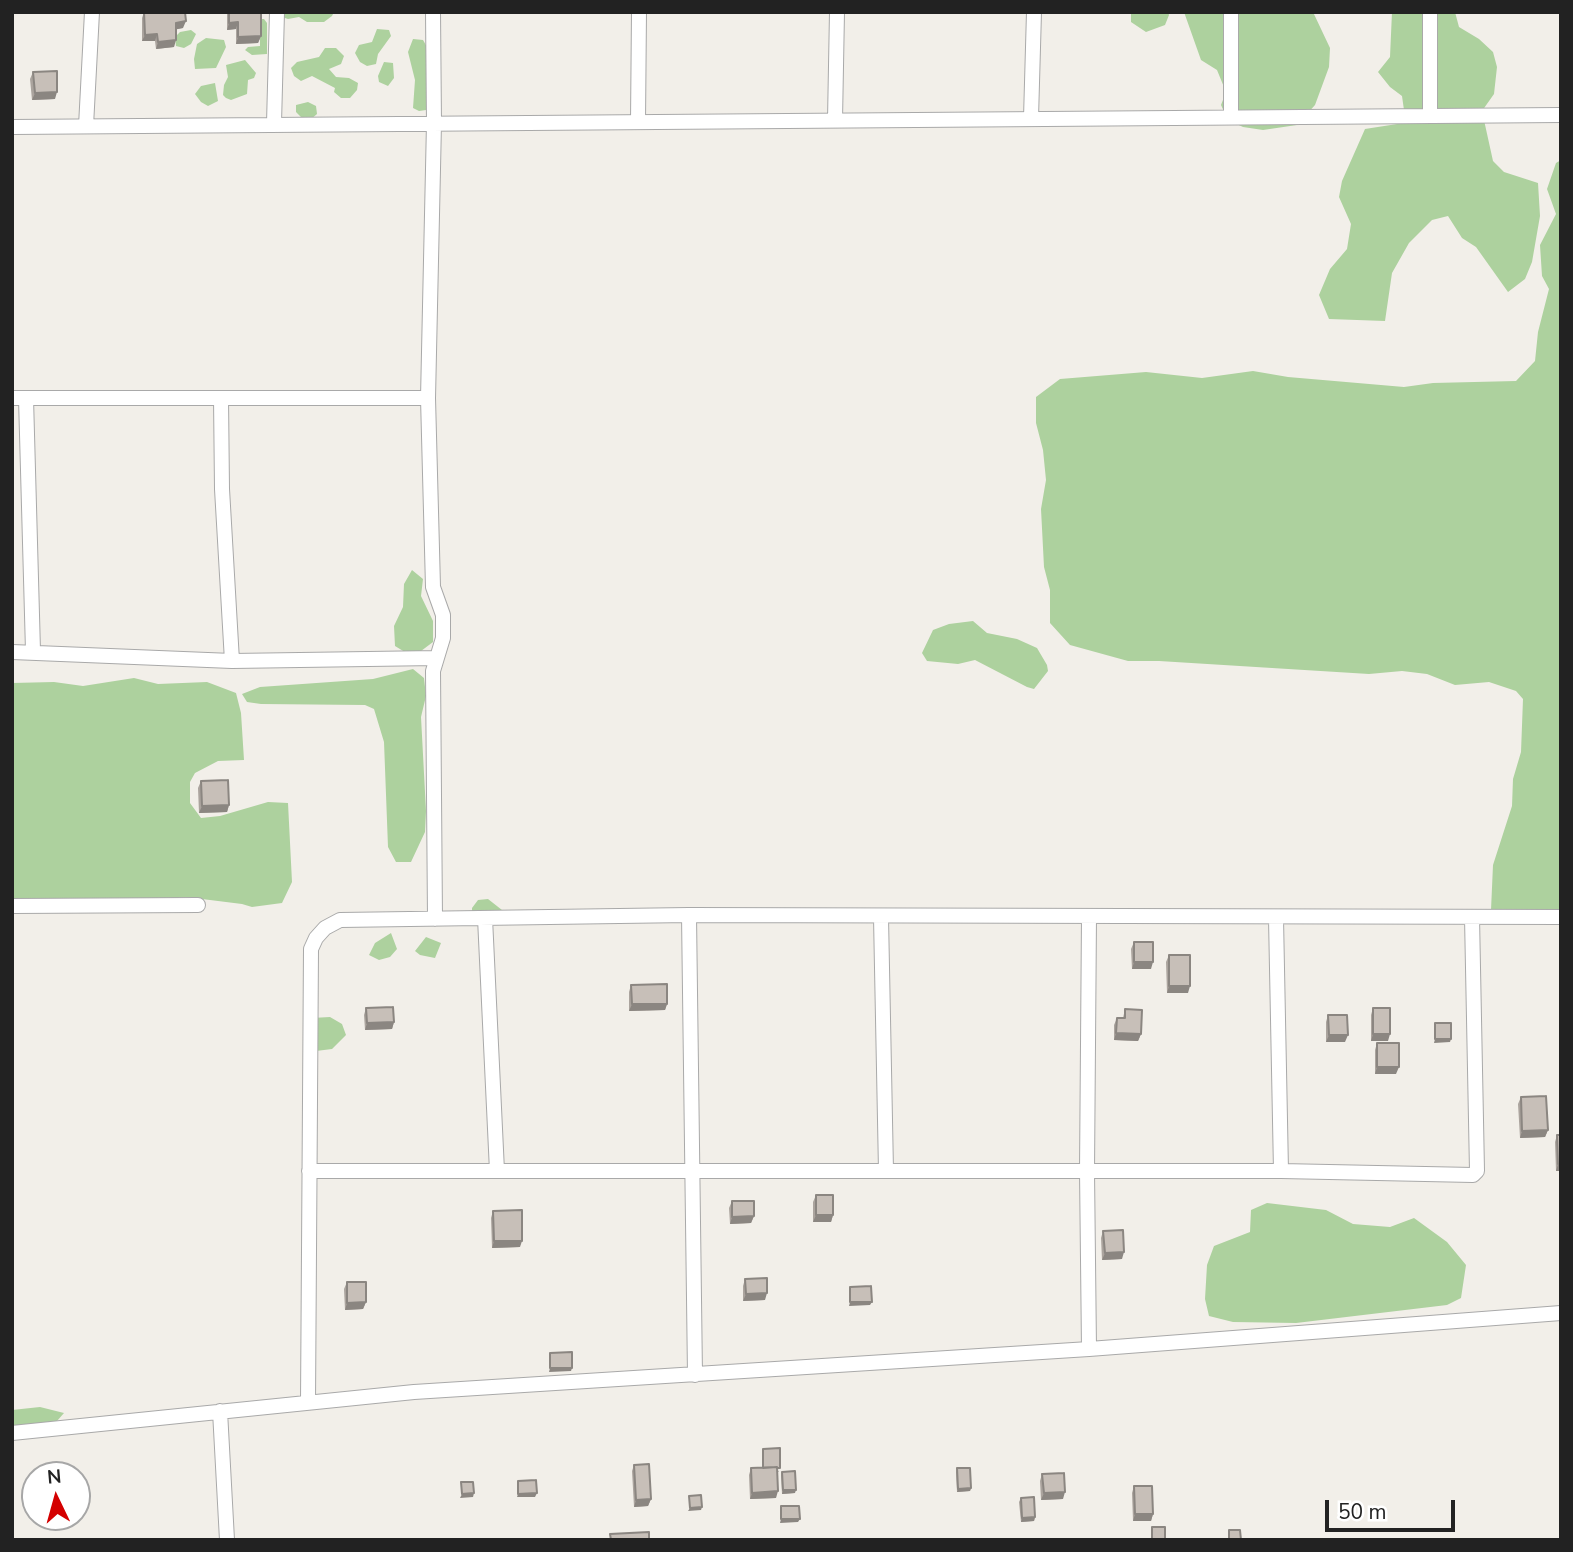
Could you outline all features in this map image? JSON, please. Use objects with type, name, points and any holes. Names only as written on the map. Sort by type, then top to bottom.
[{"type":"street","points":[[86,126],[92,12]]},
{"type":"street","points":[[274,123],[277,12]]},
{"type":"street","points":[[433,12],[434,122],[428,398],[433,587],[443,615],[443,638],[433,671],[436,919]]},
{"type":"street","points":[[638,121],[639,12]]},
{"type":"street","points":[[835,120],[837,12]]},
{"type":"street","points":[[1031,118],[1034,12]]},
{"type":"street","points":[[1231,12],[1231,117]]},
{"type":"street","points":[[1430,12],[1430,115]]},
{"type":"street","points":[[12,127],[1561,115]]},
{"type":"street","points":[[33,651],[19,398],[428,398]]},
{"type":"street","points":[[221,398],[222,489],[232,662]]},
{"type":"street","points":[[12,652],[232,662],[436,658]]},
{"type":"street","points":[[12,906],[198,905]]},
{"type":"street","points":[[690,915],[695,1375]]},
{"type":"street","points":[[308,1402],[310,949],[325,928],[340,920],[690,915],[1561,917]]},
{"type":"street","points":[[881,917],[886,1171]]},
{"type":"street","points":[[309,1171],[1281,1171],[1470,1175],[1476,1173],[1472,917]]},
{"type":"street","points":[[485,918],[496,1171]]},
{"type":"street","points":[[1089,918],[1089,1349]]},
{"type":"street","points":[[1276,918],[1281,1171]]},
{"type":"street","points":[[12,1433],[414,1392],[1089,1349],[1561,1313]]},
{"type":"street","points":[[220,1411],[227,1540]]},
{"type":"green space","points":[[282,12],[334,12],[324,22],[307,22],[299,17],[282,17]]},
{"type":"green space","points":[[1131,12],[1168,12],[1169,15],[1165,25],[1146,32],[1131,22]]},
{"type":"green space","points":[[1184,12],[1313,12],[1330,48],[1329,67],[1315,105],[1297,125],[1263,130],[1243,127],[1228,120],[1221,105],[1226,92],[1217,70],[1201,60]]},
{"type":"green space","points":[[1392,12],[1455,12],[1459,27],[1479,39],[1493,52],[1497,67],[1494,94],[1482,111],[1493,161],[1504,172],[1538,183],[1540,216],[1532,262],[1525,279],[1508,292],[1476,247],[1462,238],[1448,216],[1432,220],[1409,243],[1392,273],[1385,321],[1329,319],[1319,295],[1330,269],[1347,249],[1351,224],[1339,197],[1342,181],[1365,129],[1397,124],[1404,110],[1402,96],[1390,87],[1378,72],[1390,57]]},
{"type":"green space","points":[[260,19],[267,23],[267,54],[252,55],[245,50],[248,47],[260,46]]},
{"type":"green space","points":[[377,29],[389,30],[391,36],[378,54],[376,64],[367,66],[360,62],[355,53],[359,45],[372,42]]},
{"type":"green space","points":[[191,30],[196,34],[191,44],[184,48],[176,46],[175,37],[180,32]]},
{"type":"green space","points":[[206,38],[224,40],[226,47],[216,68],[195,69],[197,44]]},
{"type":"green space","points":[[413,39],[423,40],[427,47],[431,104],[426,110],[419,111],[413,108],[415,80],[408,52]]},
{"type":"green space","points":[[325,48],[336,48],[344,56],[341,64],[329,69],[336,77],[349,78],[358,83],[357,90],[350,98],[341,98],[334,92],[335,88],[312,76],[301,81],[294,76],[291,68],[297,62],[319,57]]},
{"type":"green space","points":[[245,60],[256,73],[254,78],[248,80],[247,94],[231,100],[226,98],[223,95],[228,77],[226,65]]},
{"type":"green space","points":[[384,62],[393,63],[394,78],[388,86],[379,82],[378,76]]},
{"type":"green space","points":[[215,83],[218,101],[208,106],[195,94],[201,86]]},
{"type":"green space","points":[[308,102],[316,106],[317,114],[310,120],[303,119],[296,112],[296,105]]},
{"type":"green space","points":[[1561,160],[1561,911],[1491,910],[1493,865],[1512,806],[1513,779],[1521,752],[1523,699],[1516,691],[1489,682],[1455,685],[1427,674],[1402,671],[1369,674],[1128,661],[1070,645],[1050,623],[1050,590],[1044,567],[1041,509],[1046,480],[1043,450],[1036,423],[1036,397],[1060,379],[1146,372],[1202,378],[1253,371],[1288,377],[1404,387],[1433,383],[1516,381],[1535,361],[1538,332],[1549,289],[1542,276],[1540,245],[1556,214],[1547,189],[1556,163]]},
{"type":"green space","points":[[412,570],[423,579],[421,596],[433,621],[433,642],[413,657],[395,646],[394,626],[403,607],[404,584]]},
{"type":"green space","points":[[973,621],[987,633],[1017,639],[1037,648],[1048,671],[1034,689],[975,660],[958,664],[927,661],[922,653],[933,630],[949,624]]},
{"type":"green space","points":[[413,669],[424,678],[426,696],[421,717],[425,832],[411,862],[396,862],[388,847],[384,742],[374,709],[365,705],[261,704],[247,702],[242,694],[260,687],[373,679]]},
{"type":"green space","points":[[134,678],[158,684],[207,682],[236,693],[241,713],[244,760],[218,761],[195,773],[190,782],[190,803],[201,818],[220,816],[268,802],[288,803],[292,882],[282,903],[252,907],[186,897],[72,910],[12,906],[12,683],[54,682],[83,686]]},
{"type":"green space","points":[[488,899],[502,910],[493,924],[472,918],[472,908],[478,900]]},
{"type":"green space","points":[[391,933],[397,949],[390,957],[379,960],[369,955],[375,943]]},
{"type":"green space","points":[[426,937],[441,943],[435,958],[420,955],[415,951]]},
{"type":"green space","points":[[330,1017],[342,1024],[346,1035],[332,1049],[316,1051],[312,1018]]},
{"type":"green space","points":[[1267,1203],[1326,1210],[1353,1224],[1390,1227],[1414,1218],[1447,1242],[1466,1265],[1461,1298],[1447,1305],[1296,1323],[1233,1322],[1209,1316],[1205,1299],[1207,1265],[1214,1246],[1250,1232],[1251,1210]]},
{"type":"green space","points":[[40,1407],[64,1413],[57,1421],[31,1428],[12,1427],[12,1410]]},
{"type":"building","points":[[144,12],[185,12],[186,21],[176,23],[176,40],[158,42],[157,34],[145,35]]},
{"type":"building","points":[[229,12],[261,12],[261,36],[238,37],[238,22],[229,23]]},
{"type":"building","points":[[57,71],[57,92],[35,93],[33,72]]},
{"type":"building","points":[[228,780],[229,805],[202,806],[201,781]]},
{"type":"building","points":[[1134,942],[1153,942],[1153,962],[1134,962]]},
{"type":"building","points":[[1169,955],[1190,955],[1190,986],[1169,986]]},
{"type":"building","points":[[667,984],[667,1004],[632,1004],[631,985]]},
{"type":"building","points":[[393,1007],[394,1022],[367,1023],[366,1008]]},
{"type":"building","points":[[1373,1008],[1390,1008],[1390,1034],[1373,1034]]},
{"type":"building","points":[[1125,1009],[1142,1010],[1141,1034],[1116,1033],[1117,1018],[1125,1018]]},
{"type":"building","points":[[1328,1015],[1347,1015],[1348,1035],[1329,1035]]},
{"type":"building","points":[[1435,1023],[1451,1023],[1451,1039],[1435,1039]]},
{"type":"building","points":[[1377,1043],[1399,1043],[1399,1067],[1377,1067]]},
{"type":"building","points":[[1546,1096],[1548,1130],[1522,1131],[1521,1097]]},
{"type":"building","points":[[1557,1135],[1561,1135],[1561,1164],[1558,1164]]},
{"type":"building","points":[[816,1195],[833,1195],[833,1215],[816,1215]]},
{"type":"building","points":[[732,1201],[754,1201],[754,1216],[732,1217]]},
{"type":"building","points":[[522,1210],[522,1241],[494,1241],[493,1211]]},
{"type":"building","points":[[1123,1230],[1124,1252],[1105,1253],[1103,1231]]},
{"type":"building","points":[[767,1278],[767,1293],[746,1294],[745,1279]]},
{"type":"building","points":[[347,1282],[366,1282],[366,1302],[347,1303]]},
{"type":"building","points":[[871,1286],[872,1302],[850,1302],[850,1287]]},
{"type":"building","points":[[572,1352],[572,1368],[550,1368],[550,1353]]},
{"type":"building","points":[[780,1448],[780,1468],[763,1468],[763,1449]]},
{"type":"building","points":[[649,1464],[651,1499],[636,1500],[634,1465]]},
{"type":"building","points":[[777,1467],[778,1491],[752,1493],[751,1468]]},
{"type":"building","points":[[957,1468],[970,1468],[971,1488],[958,1489]]},
{"type":"building","points":[[795,1471],[796,1490],[783,1490],[782,1472]]},
{"type":"building","points":[[1064,1473],[1065,1492],[1044,1493],[1042,1474]]},
{"type":"building","points":[[536,1480],[537,1493],[518,1494],[518,1481]]},
{"type":"building","points":[[461,1482],[473,1482],[474,1493],[462,1494]]},
{"type":"building","points":[[1134,1486],[1152,1486],[1153,1514],[1135,1514]]},
{"type":"building","points":[[701,1495],[702,1507],[690,1508],[689,1496]]},
{"type":"building","points":[[1034,1497],[1035,1517],[1022,1518],[1021,1498]]},
{"type":"building","points":[[781,1506],[799,1506],[800,1519],[781,1519]]},
{"type":"building","points":[[1152,1527],[1165,1527],[1165,1540],[1152,1540]]},
{"type":"building","points":[[1229,1530],[1240,1530],[1241,1540],[1229,1540]]},
{"type":"building","points":[[649,1532],[649,1540],[611,1540],[610,1534]]}]
